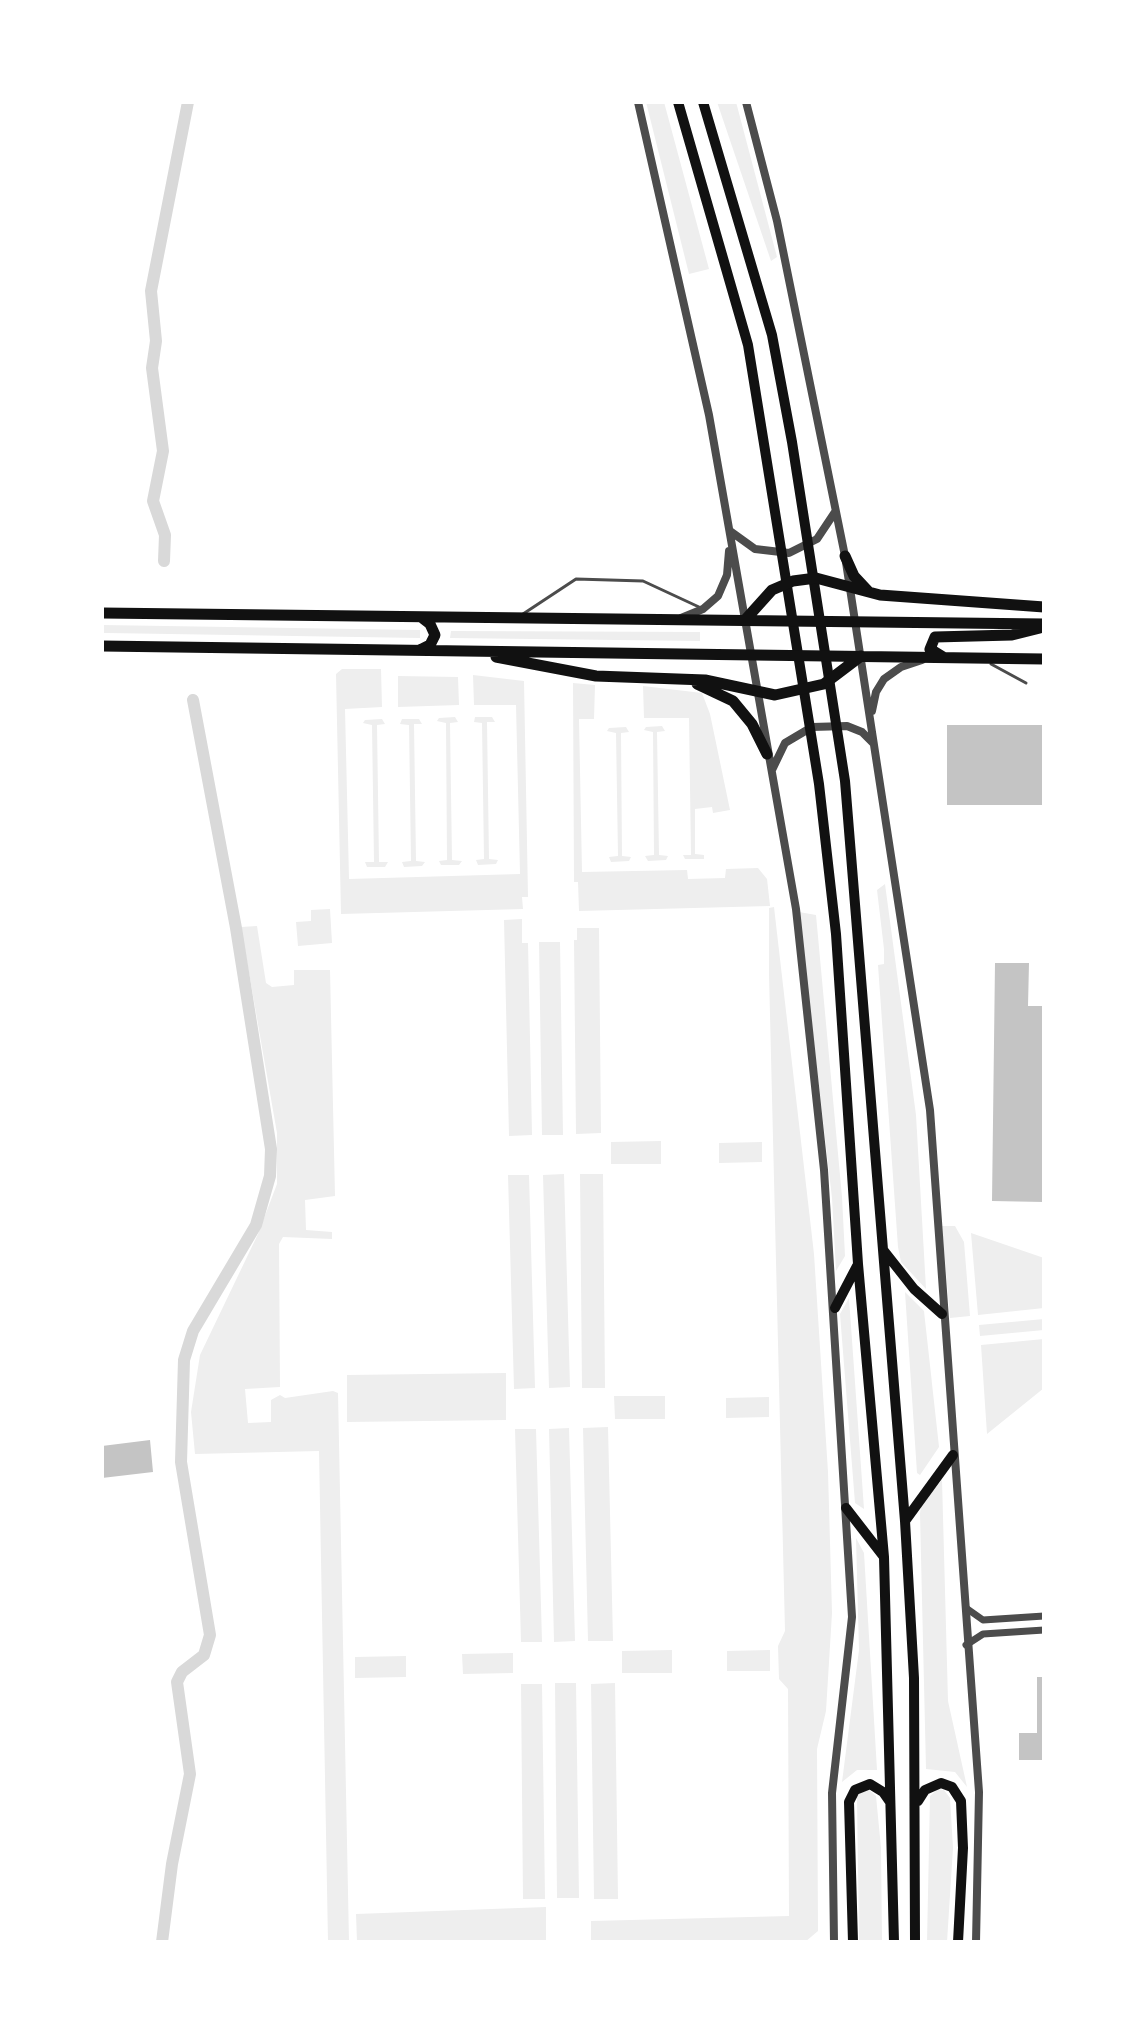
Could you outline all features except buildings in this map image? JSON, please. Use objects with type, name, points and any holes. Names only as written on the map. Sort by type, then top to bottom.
[{"type":"highway","points":[[845,556],[854,576],[868,591]]},
{"type":"highway","points":[[745,620],[763,596],[793,581],[816,578],[906,598],[1044,607]]},
{"type":"highway","points":[[102,613],[1044,626]]},
{"type":"highway","points":[[420,651],[430,645],[435,635],[430,624],[421,617]]},
{"type":"highway","points":[[944,658],[930,649],[931,640],[935,637],[1012,635],[1044,626]]},
{"type":"highway","points":[[102,646],[1044,659]]},
{"type":"highway","points":[[465,651],[596,676],[705,680],[757,693],[783,694],[817,687],[838,677],[861,656]]},
{"type":"highway","points":[[681,679],[733,701],[752,724],[767,754]]},
{"type":"main road","points":[[678,102],[748,345],[819,784],[836,934],[858,1264],[884,1557],[894,1942]]},
{"type":"main road","points":[[703,102],[772,335],[845,781],[905,1521],[914,1678],[915,1942]]},
{"type":"main road","points":[[884,1251],[914,1289],[942,1314]]},
{"type":"main road","points":[[835,1308],[858,1264]]},
{"type":"main road","points":[[905,1521],[953,1455]]},
{"type":"main road","points":[[846,1508],[884,1557]]},
{"type":"main road","points":[[916,1806],[925,1790],[937,1783],[952,1787],[961,1801],[963,1848],[958,1942]]},
{"type":"main road","points":[[853,1942],[849,1802],[855,1790],[870,1784],[883,1792],[892,1807]]},
{"type":"street","points":[[638,102],[709,415],[796,909],[824,1170],[852,1617],[832,1793],[834,1942]]},
{"type":"street","points":[[746,102],[777,221],[845,556],[930,1110],[942,1314],[979,1792],[976,1942]]},
{"type":"street","points":[[729,531],[755,549],[789,553],[817,539],[836,510]]},
{"type":"street","points":[[673,620],[703,609],[714,601],[725,583],[729,531]]},
{"type":"street","points":[[872,732],[874,700],[884,679],[908,664],[944,658]]},
{"type":"street","points":[[771,775],[775,757],[785,743],[812,727],[847,726],[862,732],[874,744]]},
{"type":"street","points":[[963,1603],[968,1611],[983,1620],[1044,1616]]},
{"type":"street","points":[[983,1620],[983,1634]]},
{"type":"street","points":[[966,1645],[983,1634],[1044,1630]]},
{"type":"lane","points":[[520,617],[576,579],[643,581],[730,620]]},
{"type":"lane","points":[[980,658],[1026,683]]},
{"type":"shaded area","points":[[646,102],[664,102],[709,269],[689,274]]},
{"type":"shaded area","points":[[717,102],[736,102],[777,257],[771,261]]},
{"type":"shaded area","points":[[102,625],[420,630],[420,638],[102,633]]},
{"type":"shaded area","points":[[451,631],[700,632],[700,641],[450,638]]},
{"type":"shaded area","points":[[342,669],[381,669],[382,707],[345,709],[349,879],[520,874],[516,705],[474,705],[473,675],[524,681],[528,897],[522,897],[523,909],[341,914],[336,674]]},
{"type":"shaded area","points":[[398,676],[458,677],[459,705],[398,707]]},
{"type":"shaded area","points":[[573,683],[595,685],[594,719],[579,719],[582,872],[687,870],[688,879],[725,878],[726,869],[758,868],[767,879],[770,906],[579,911],[578,882],[574,882]]},
{"type":"shaded area","points":[[643,686],[702,693],[710,714],[730,810],[713,813],[712,807],[695,809],[695,854],[704,855],[704,859],[685,859],[683,855],[691,855],[689,718],[644,718]]},
{"type":"shaded area","points":[[455,717],[458,722],[450,723],[452,860],[462,861],[459,865],[441,865],[439,861],[447,860],[446,723],[437,721],[439,718]]},
{"type":"shaded area","points":[[475,717],[492,717],[495,722],[487,722],[489,859],[498,860],[496,864],[478,865],[476,860],[484,859],[482,723],[474,722]]},
{"type":"shaded area","points":[[382,719],[385,724],[377,725],[379,862],[388,862],[385,867],[367,867],[365,862],[374,862],[372,725],[363,723],[365,720]]},
{"type":"shaded area","points":[[402,719],[419,719],[422,724],[414,724],[416,861],[425,862],[422,866],[404,867],[402,862],[411,861],[409,725],[400,724]]},
{"type":"shaded area","points":[[662,726],[665,731],[657,732],[659,855],[668,856],[666,860],[648,861],[645,856],[654,855],[653,732],[644,730],[646,727]]},
{"type":"shaded area","points":[[626,727],[629,732],[621,733],[622,856],[631,857],[629,861],[611,862],[609,857],[618,856],[616,733],[607,731],[609,728]]},
{"type":"shaded area","points":[[885,884],[916,1115],[926,1289],[901,1262],[898,1247],[878,965],[884,964],[884,949],[877,890]]},
{"type":"shaded area","points":[[774,907],[814,1254],[828,1472],[832,1613],[826,1711],[817,1749],[818,1931],[805,1942],[591,1942],[591,1921],[789,1916],[788,1689],[779,1679],[778,1646],[785,1631],[769,974],[769,908]]},
{"type":"shaded area","points":[[330,909],[332,943],[298,946],[296,922],[311,921],[311,910]]},
{"type":"shaded area","points":[[799,912],[816,915],[842,1197],[845,1256],[836,1271],[832,1198]]},
{"type":"shaded area","points":[[522,919],[522,943],[528,943],[532,1135],[509,1136],[504,920]]},
{"type":"shaded area","points":[[257,926],[266,983],[272,987],[294,985],[294,970],[330,970],[335,1196],[305,1200],[306,1230],[332,1232],[332,1239],[283,1237],[279,1244],[280,1387],[245,1389],[248,1423],[271,1422],[271,1400],[280,1395],[285,1398],[333,1391],[338,1393],[349,1942],[328,1942],[319,1451],[195,1454],[191,1412],[200,1355],[258,1234],[277,1184],[277,1133],[241,927]]},
{"type":"shaded area","points":[[577,928],[599,928],[601,1133],[576,1134],[574,940],[577,940]]},
{"type":"shaded area","points":[[539,942],[560,942],[563,1135],[542,1135]]},
{"type":"shaded area","points":[[661,1141],[661,1164],[611,1164],[611,1142]]},
{"type":"shaded area","points":[[762,1142],[762,1162],[719,1163],[719,1143]]},
{"type":"shaded area","points":[[564,1174],[570,1387],[549,1388],[543,1175]]},
{"type":"shaded area","points":[[580,1174],[603,1174],[605,1388],[582,1388]]},
{"type":"shaded area","points":[[508,1175],[529,1175],[535,1388],[514,1389]]},
{"type":"shaded area","points":[[942,1226],[955,1226],[964,1242],[970,1316],[950,1318]]},
{"type":"shaded area","points":[[971,1233],[1044,1258],[1044,1308],[978,1315]]},
{"type":"shaded area","points":[[905,1292],[924,1311],[939,1447],[920,1475],[917,1473]]},
{"type":"shaded area","points":[[849,1298],[864,1509],[855,1503],[840,1314]]},
{"type":"shaded area","points":[[1044,1319],[1044,1330],[980,1336],[979,1325]]},
{"type":"shaded area","points":[[1044,1339],[1044,1388],[987,1434],[981,1345]]},
{"type":"shaded area","points":[[506,1373],[506,1420],[347,1422],[347,1375]]},
{"type":"shaded area","points":[[614,1396],[665,1396],[665,1419],[615,1419]]},
{"type":"shaded area","points":[[769,1397],[769,1417],[726,1418],[726,1398]]},
{"type":"shaded area","points":[[608,1427],[613,1641],[588,1641],[583,1428]]},
{"type":"shaded area","points":[[569,1428],[575,1641],[554,1642],[549,1429]]},
{"type":"shaded area","points":[[515,1429],[536,1429],[542,1642],[521,1642]]},
{"type":"shaded area","points":[[942,1480],[948,1701],[967,1787],[955,1772],[926,1769],[920,1514],[921,1505]]},
{"type":"shaded area","points":[[856,1538],[864,1553],[877,1770],[857,1770],[842,1782],[859,1650]]},
{"type":"shaded area","points":[[672,1650],[672,1673],[622,1673],[622,1651]]},
{"type":"shaded area","points":[[770,1650],[770,1671],[727,1671],[727,1651]]},
{"type":"shaded area","points":[[513,1653],[513,1673],[463,1674],[462,1654]]},
{"type":"shaded area","points":[[406,1656],[406,1677],[355,1678],[355,1657]]},
{"type":"shaded area","points":[[555,1683],[576,1683],[579,1898],[557,1898]]},
{"type":"shaded area","points":[[615,1683],[618,1899],[594,1899],[591,1684]]},
{"type":"shaded area","points":[[521,1684],[542,1684],[545,1899],[523,1899]]},
{"type":"shaded area","points":[[867,1788],[876,1796],[881,1848],[882,1942],[859,1942],[857,1796]]},
{"type":"shaded area","points":[[938,1789],[944,1790],[950,1798],[953,1848],[947,1942],[927,1942],[930,1796]]},
{"type":"shaded area","points":[[546,1907],[546,1942],[357,1942],[356,1914]]},
{"type":"waterway","points":[[164,561],[165,535],[153,501],[163,451],[152,368],[156,341],[151,291],[188,102]]},
{"type":"waterway","points":[[162,1942],[172,1864],[190,1774],[177,1682],[182,1672],[204,1655],[210,1635],[181,1462],[184,1360],[193,1331],[256,1225],[270,1176],[271,1149],[236,928],[193,700]]}]
